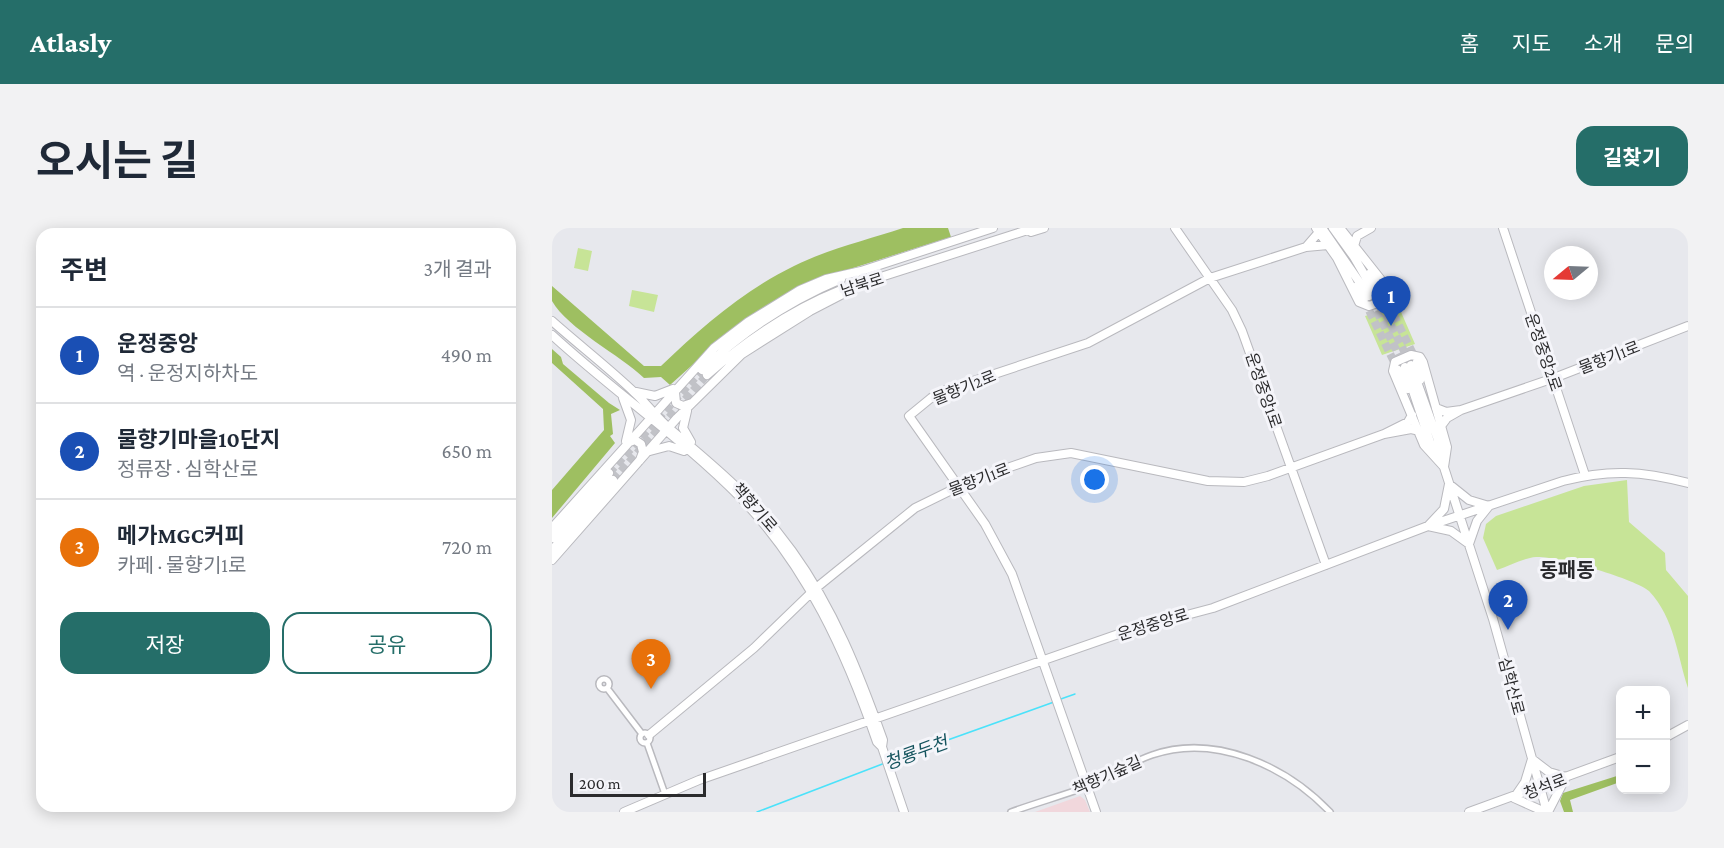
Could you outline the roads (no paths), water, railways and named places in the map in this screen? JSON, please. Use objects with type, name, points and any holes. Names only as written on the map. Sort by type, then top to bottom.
[{"type":"street","name":"남북로","points":[[993,228],[861,271],[778,311],[725,348],[704,373],[782,318],[814,301],[864,283],[1018,236],[1034,228]]},
{"type":"street","points":[[1018,236],[1044,228]]},
{"type":"street","name":"운정중앙1로","points":[[1175,228],[1232,310],[1253,355],[1326,565]]},
{"type":"street","points":[[1319,230],[1372,294],[1354,257],[1333,228]]},
{"type":"street","points":[[1341,229],[1353,228]]},
{"type":"street","points":[[1354,246],[1357,236],[1371,228]]},
{"type":"street","name":"운정중앙2로","points":[[1503,228],[1585,475]]},
{"type":"street","points":[[1319,230],[1359,302],[1369,306],[1384,301],[1388,296],[1386,286],[1341,229]]},
{"type":"street","points":[[1306,247],[1319,230]]},
{"type":"street","name":"물향기2로","points":[[1088,787],[1012,574],[985,524],[909,416],[931,398],[946,390],[1088,343],[1210,278],[1306,247],[1328,245]]},
{"type":"street","points":[[552,528],[625,444],[714,348],[756,317],[800,290],[826,279],[861,271]]},
{"type":"street","points":[[552,561],[667,430],[742,354],[768,335],[864,283]]},
{"type":"street","name":"책향기로","points":[[552,321],[634,392],[667,430],[723,472],[771,524],[814,590],[854,662],[873,721],[883,740],[882,747],[903,812]]},
{"type":"street","name":"물향기1로","points":[[1461,410],[1554,378],[1688,326]]},
{"type":"street","name":"책향기로","points":[[552,335],[623,397],[652,415]]},
{"type":"street","points":[[1441,458],[1430,442],[1393,370],[1398,360],[1411,355],[1420,357],[1423,362],[1447,447],[1444,467]]},
{"type":"street","points":[[1441,458],[1424,402],[1408,366],[1424,445],[1444,467]]},
{"type":"street","points":[[634,392],[655,396],[677,388]]},
{"type":"street","points":[[677,388],[674,396],[676,403],[683,406],[691,405]]},
{"type":"street","points":[[623,397],[631,420],[625,444]]},
{"type":"street","points":[[691,405],[683,421],[696,453]]},
{"type":"street","points":[[1436,408],[1446,412],[1461,410]]},
{"type":"street","points":[[1441,426],[1447,418],[1461,410]]},
{"type":"street","points":[[1384,434],[1408,422],[1416,412]]},
{"type":"street","points":[[1384,434],[1411,429],[1420,431]]},
{"type":"street","name":"물향기1로","points":[[646,737],[753,648],[814,590],[915,508],[958,486],[1036,458],[1071,453],[1222,483],[1256,480],[1384,434]]},
{"type":"street","points":[[625,444],[635,440],[641,444],[643,452],[640,461]]},
{"type":"street","points":[[648,451],[669,446],[696,453]]},
{"type":"street","name":"심학산로","points":[[1441,458],[1493,619],[1546,812]]},
{"type":"street","name":"운정중앙로","points":[[624,812],[665,794],[1043,660],[1130,630],[1213,608],[1428,526],[1585,475],[1626,472],[1653,474],[1688,483]]},
{"type":"street","points":[[552,538],[611,477],[552,550]]},
{"type":"street","points":[[1449,484],[1469,500],[1488,506],[1477,521],[1469,544],[1451,531],[1428,526],[1444,509],[1449,484]]},
{"type":"street","points":[[607,688],[646,737],[665,794]]},
{"type":"street","points":[[1670,734],[1688,725]]},
{"type":"street","name":"책향기숲길","points":[[1011,812],[1088,787],[1123,766],[1153,754],[1187,747],[1212,748],[1252,759],[1288,778],[1330,812]]},
{"type":"street","name":"청석로","points":[[1469,812],[1514,798],[1616,758]]},
{"type":"street","points":[[1532,759],[1549,772],[1566,777],[1546,812],[1514,798],[1525,782],[1532,759]]},
{"type":"street","points":[[1088,787],[1096,812]]},
{"type":"waterway","name":"청룡두천","points":[[1058,700],[1075,694]]},
{"type":"waterway","name":"청룡두천","points":[[889,761],[1054,702]]},
{"type":"waterway","name":"청룡두천","points":[[757,812],[885,763]]},
{"type":"tunnel","points":[[1375,293],[1409,361]]},
{"type":"tunnel","points":[[1383,293],[1415,358]]},
{"type":"tunnel","points":[[1364,300],[1397,368]]},
{"type":"tunnel","points":[[1371,300],[1405,367]]},
{"type":"tunnel","points":[[609,473],[702,370]]},
{"type":"tunnel","points":[[613,480],[707,375]]},
{"type":"place","name":"운정중앙","points":[[1391,326]]},
{"type":"place","name":"물향기마을10단지","points":[[1508,630]]},
{"type":"place","name":"메가MGC커피","points":[[651,689]]},
{"type":"district","name":"동패동","points":[[1567,570]]}]
